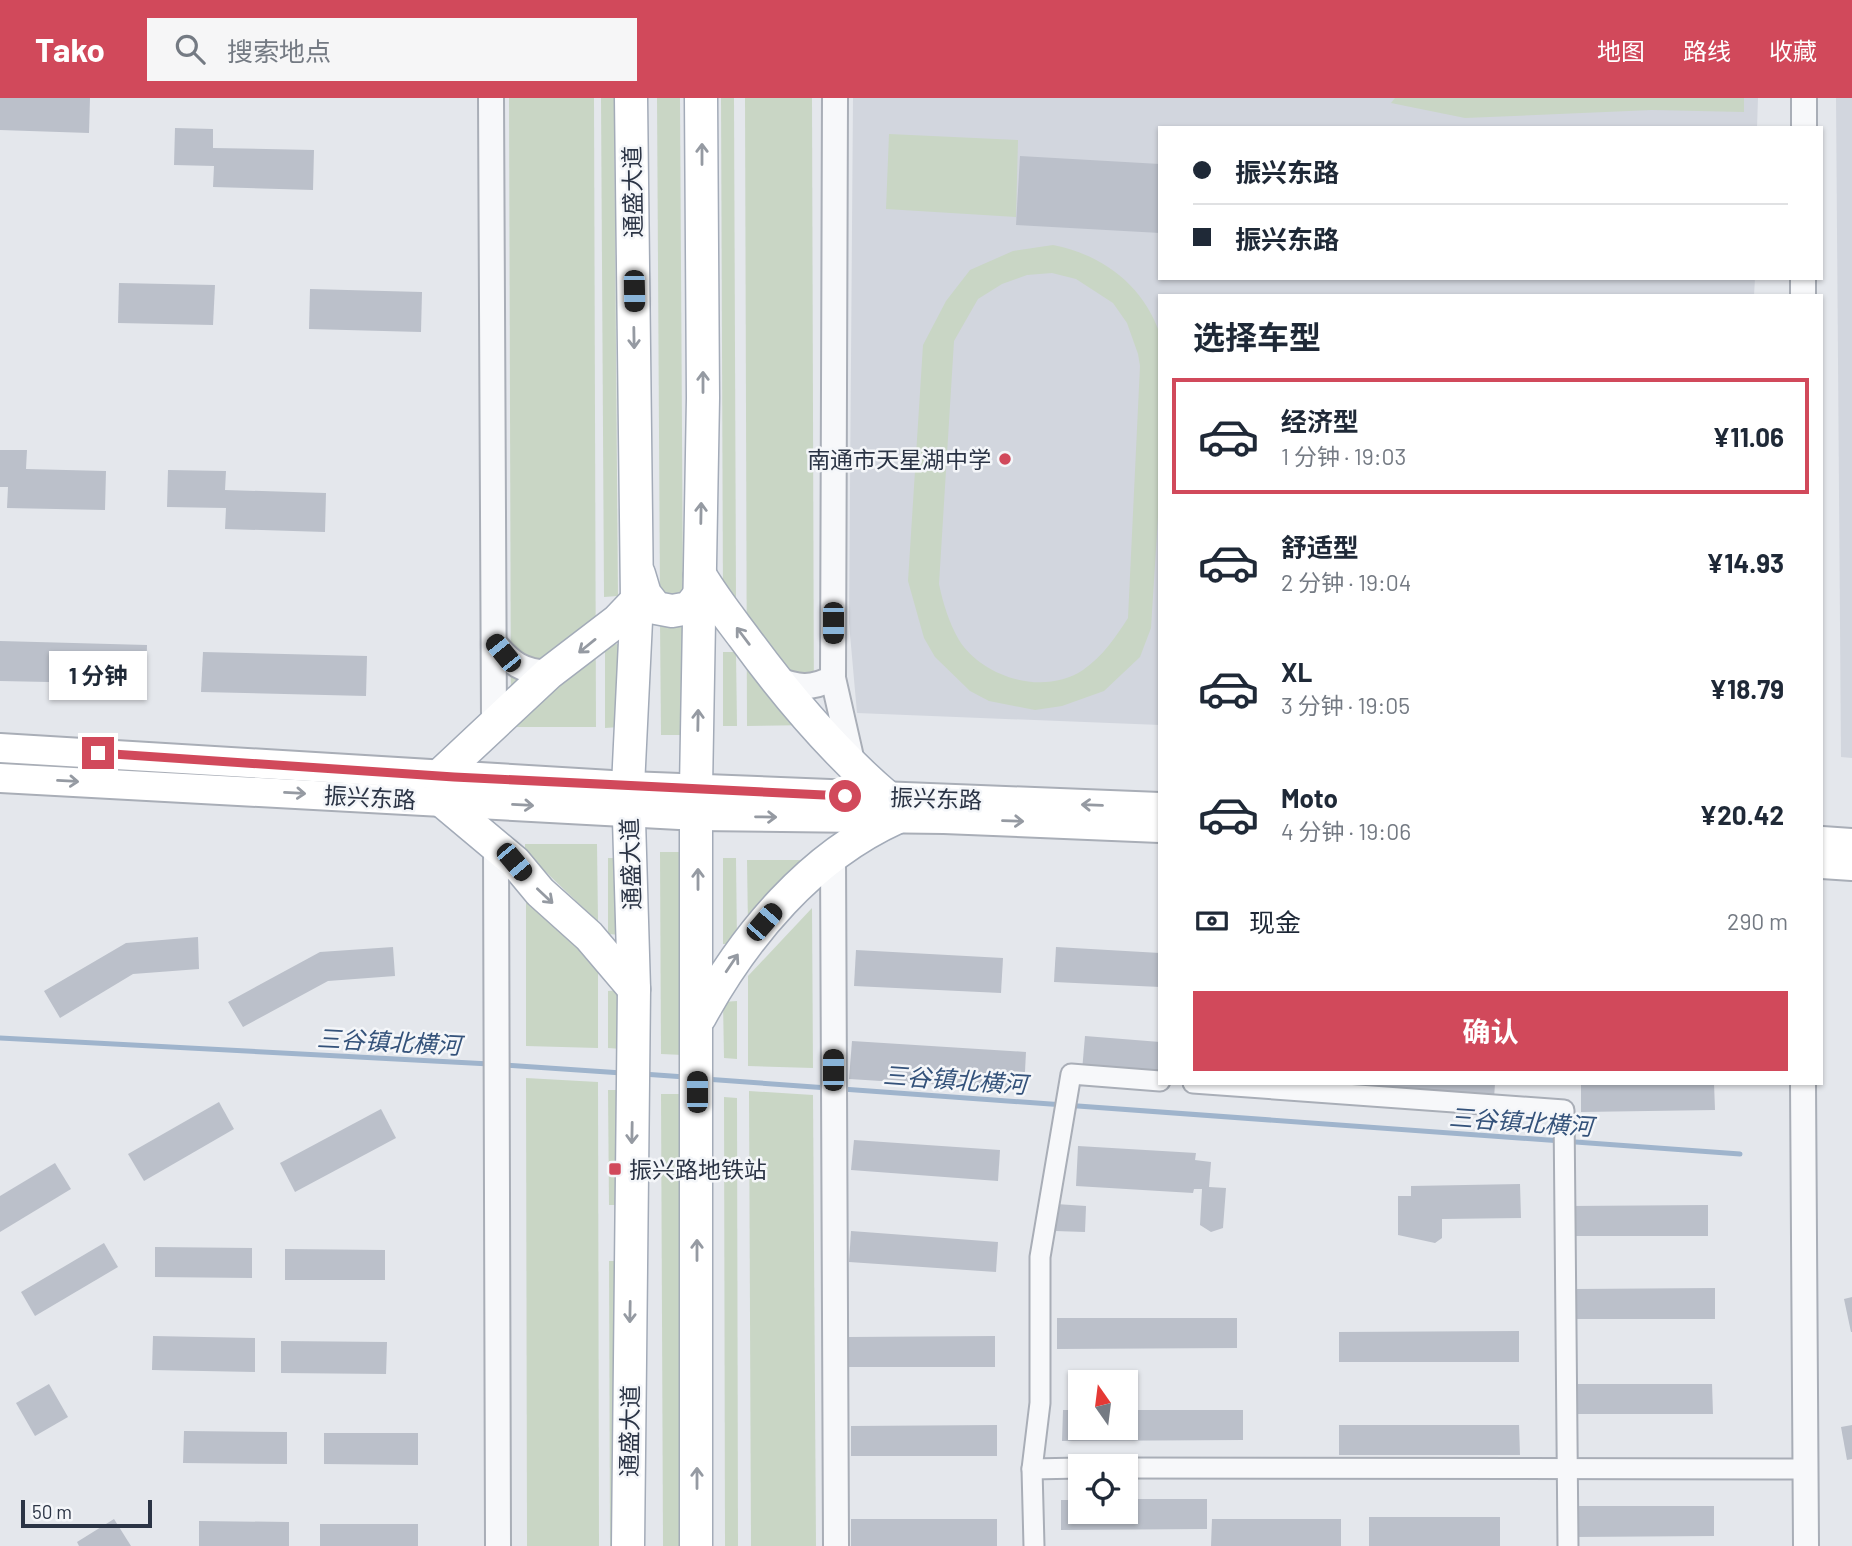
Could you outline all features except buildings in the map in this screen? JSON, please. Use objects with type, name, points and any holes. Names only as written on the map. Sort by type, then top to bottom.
[{"type":"main road","name":"通盛大道","points":[[628,1546],[634,989],[628,798],[637,600],[631,98]]},
{"type":"main road","points":[[696,1546],[697,802],[703,398],[701,98]]},
{"type":"main road","points":[[637,566],[645,594],[656,608],[671,611],[689,608],[700,584]]},
{"type":"main road","points":[[698,1021],[747,942],[782,902],[891,807],[774,679],[700,584]]},
{"type":"main road","points":[[634,989],[589,936],[540,892],[440,788],[494,722],[549,673],[617,621],[637,600]]},
{"type":"main road","name":"振兴东路","points":[[0,748],[440,788]]},
{"type":"main road","name":"振兴东路","points":[[0,778],[440,788],[697,802],[891,807],[1158,807]]},
{"type":"main road","name":"振兴东路","points":[[891,807],[1158,828]]},
{"type":"main road","points":[[1823,841],[1852,843]]},
{"type":"main road","points":[[1823,864],[1852,866]]},
{"type":"street","points":[[491,98],[494,722]]},
{"type":"street","points":[[835,98],[833,678],[853,767]]},
{"type":"street","points":[[1804,98],[1804,126]]},
{"type":"street","points":[[494,643],[512,664],[528,672],[549,673]]},
{"type":"street","points":[[774,679],[797,687],[814,688],[833,678]]},
{"type":"street","points":[[496,847],[498,1546]]},
{"type":"street","points":[[833,858],[836,1546]]},
{"type":"street","points":[[1034,1546],[1032,1469],[1040,1403],[1040,1257],[1071,1074],[1158,1081]]},
{"type":"street","points":[[1248,1085],[1304,1087],[1564,1110],[1568,1546]]},
{"type":"street","points":[[1802,1085],[1807,1546]]},
{"type":"street","points":[[1138,1468],[1567,1466],[1806,1469]]},
{"type":"street","points":[[1032,1469],[1068,1468]]},
{"type":"shaded area","name":"南通市天星湖中学","points":[[853,98],[1758,98],[1757,126],[1158,126],[1158,280],[1755,280],[1754,294],[1158,294],[1158,725],[857,713],[849,623]]},
{"type":"shaded area","points":[[1836,98],[1852,98],[1852,758],[1841,757]]},
{"type":"green space","points":[[509,98],[594,98],[596,727],[511,727]]},
{"type":"green space","points":[[601,98],[614,98],[618,596],[604,597]]},
{"type":"green space","points":[[657,98],[680,98],[683,599],[660,600]]},
{"type":"green space","points":[[721,98],[734,98],[736,600],[723,601]]},
{"type":"green space","points":[[745,98],[812,98],[814,725],[747,726]]},
{"type":"green space","points":[[1395,98],[1744,98],[1744,112],[1652,110],[1465,118],[1391,103]]},
{"type":"green space","points":[[889,134],[1018,140],[1016,217],[886,209]]},
{"type":"green space","points":[[1053,245],[1071,250],[1088,256],[1119,275],[1143,301],[1158,329],[1158,517],[1151,628],[1140,657],[1104,691],[1062,706],[1035,710],[989,701],[970,691],[935,657],[924,638],[908,581],[923,345],[946,301],[970,270],[1013,251]],"holes":[[[1052,273],[1076,279],[1113,303],[1127,323],[1140,366],[1128,618],[1103,653],[1083,670],[1051,682],[1015,679],[983,664],[959,640],[952,627],[939,584],[954,341],[978,299],[1002,284],[1027,275]]]},
{"type":"green space","points":[[683,620],[683,735],[661,735],[660,622]]},
{"type":"green space","points":[[618,644],[619,727],[605,728],[605,645]]},
{"type":"green space","points":[[723,652],[736,652],[737,726],[723,726]]},
{"type":"green space","points":[[525,844],[597,844],[598,922],[525,852]]},
{"type":"green space","points":[[660,852],[683,852],[683,1055],[661,1054]]},
{"type":"green space","points":[[608,858],[621,858],[621,935],[608,934]]},
{"type":"green space","points":[[723,858],[736,858],[737,944],[723,944]]},
{"type":"green space","points":[[747,860],[812,860],[748,928]]},
{"type":"green space","points":[[526,892],[598,961],[598,1048],[526,1046]]},
{"type":"green space","points":[[812,908],[813,1068],[748,1066],[748,976]]},
{"type":"green space","points":[[622,990],[622,1049],[608,1048],[608,991]]},
{"type":"green space","points":[[737,1001],[737,1059],[724,1058],[723,1002]]},
{"type":"green space","points":[[526,1078],[598,1082],[599,1546],[527,1546]]},
{"type":"green space","points":[[608,1090],[622,1090],[622,1205],[609,1205]]},
{"type":"green space","points":[[749,1091],[813,1095],[816,1546],[751,1546]]},
{"type":"green space","points":[[661,1094],[683,1094],[685,1546],[663,1546]]},
{"type":"green space","points":[[724,1097],[737,1098],[738,1546],[725,1546]]},
{"type":"green space","points":[[609,1261],[623,1261],[624,1546],[610,1546]]},
{"type":"waterway","name":"三谷镇北横河","points":[[0,1038],[490,1064]]},
{"type":"waterway","name":"三谷镇北横河","points":[[503,1065],[622,1073]]},
{"type":"waterway","name":"三谷镇北横河","points":[[643,1074],[685,1077]]},
{"type":"waterway","name":"三谷镇北横河","points":[[705,1079],[828,1088]]},
{"type":"waterway","name":"三谷镇北横河","points":[[842,1089],[1740,1154]]},
{"type":"place","name":"南通市天星湖中学","points":[[1005,459]]},
{"type":"place","name":"振兴路地铁站","points":[[615,1169]]},
{"type":"route","points":[[98,753],[454,777],[845,796]]}]
